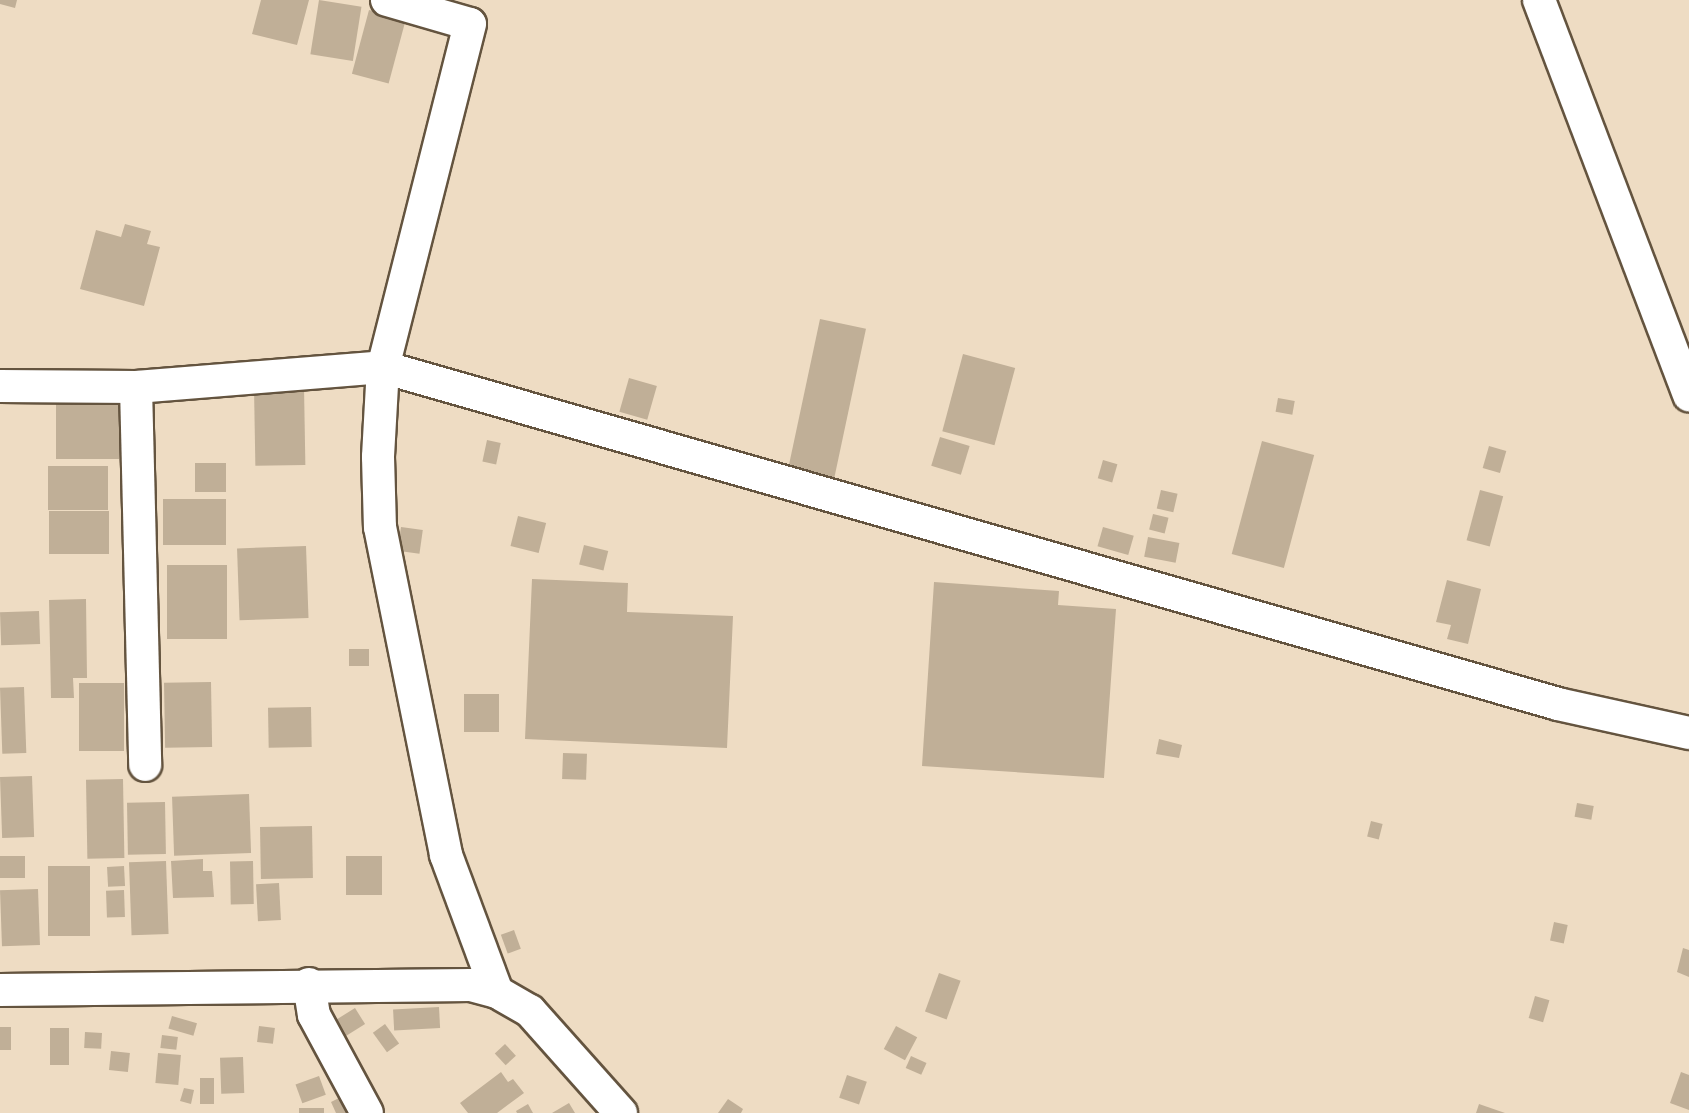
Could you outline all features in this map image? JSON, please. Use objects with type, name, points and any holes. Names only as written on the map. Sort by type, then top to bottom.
[{"type":"street","points":[[387,0],[470,24],[383,367],[377,457],[380,527],[446,855],[497,992]]},
{"type":"street","points":[[1539,0],[1689,395]]},
{"type":"street","points":[[0,386],[136,387],[383,367],[1558,704],[1689,733]]},
{"type":"street","points":[[136,387],[145,765]]},
{"type":"street","points":[[309,985],[314,1015],[367,1113]]},
{"type":"street","points":[[0,990],[459,985],[497,992],[530,1010],[621,1113]]},
{"type":"building","points":[[0,0],[17,0],[15,8],[0,4]]},
{"type":"building","points":[[261,0],[309,0],[297,45],[252,34]]},
{"type":"building","points":[[319,0],[361,7],[353,61],[310,54]]},
{"type":"building","points":[[369,10],[406,20],[389,84],[352,74]]},
{"type":"building","points":[[125,224],[151,231],[147,244],[160,247],[144,306],[80,289],[96,230],[121,237]]},
{"type":"building","points":[[820,319],[866,329],[833,485],[787,476]]},
{"type":"building","points":[[963,354],[1015,368],[994,445],[942,431]]},
{"type":"building","points":[[629,378],[657,386],[647,420],[619,412]]},
{"type":"building","points":[[304,387],[305,465],[255,466],[254,388]]},
{"type":"building","points":[[56,397],[119,397],[119,459],[56,459]]},
{"type":"building","points":[[1278,398],[1295,401],[1292,415],[1276,412]]},
{"type":"building","points":[[940,437],[970,446],[961,475],[931,466]]},
{"type":"building","points":[[487,440],[501,443],[496,464],[482,462]]},
{"type":"building","points":[[1262,441],[1314,455],[1284,568],[1232,554]]},
{"type":"building","points":[[1489,446],[1506,451],[1500,473],[1483,468]]},
{"type":"building","points":[[1103,460],[1117,464],[1112,482],[1098,478]]},
{"type":"building","points":[[195,463],[226,463],[226,492],[195,492]]},
{"type":"building","points":[[48,466],[108,466],[108,510],[48,510]]},
{"type":"building","points":[[1161,490],[1178,494],[1173,512],[1157,509]]},
{"type":"building","points":[[1480,490],[1503,496],[1490,546],[1467,540]]},
{"type":"building","points":[[163,499],[226,499],[226,545],[163,545]]},
{"type":"building","points":[[49,511],[109,511],[109,554],[49,554]]},
{"type":"building","points":[[1153,514],[1169,518],[1165,533],[1149,530]]},
{"type":"building","points":[[518,516],[546,523],[539,553],[511,546]]},
{"type":"building","points":[[401,527],[423,530],[419,554],[398,551]]},
{"type":"building","points":[[1103,527],[1134,536],[1128,555],[1097,546]]},
{"type":"building","points":[[1148,537],[1179,543],[1176,563],[1144,557]]},
{"type":"building","points":[[584,545],[608,551],[603,570],[579,564]]},
{"type":"building","points":[[306,546],[309,618],[240,620],[237,548]]},
{"type":"building","points":[[167,565],[227,565],[227,639],[167,639]]},
{"type":"building","points":[[532,579],[628,583],[627,612],[733,616],[727,748],[525,739]]},
{"type":"building","points":[[1447,580],[1481,589],[1468,644],[1447,639],[1451,625],[1436,622]]},
{"type":"building","points":[[934,582],[1059,591],[1058,605],[1116,609],[1104,778],[922,766]]},
{"type":"building","points":[[86,599],[87,678],[73,678],[74,698],[51,698],[49,600]]},
{"type":"building","points":[[39,611],[40,644],[1,645],[0,612]]},
{"type":"building","points":[[349,649],[369,649],[369,666],[349,666]]},
{"type":"building","points":[[211,682],[212,747],[165,748],[164,683]]},
{"type":"building","points":[[79,683],[124,683],[124,751],[79,751]]},
{"type":"building","points":[[24,687],[26,753],[2,754],[0,688]]},
{"type":"building","points":[[464,694],[499,694],[499,732],[464,732]]},
{"type":"building","points":[[311,707],[312,747],[269,748],[268,708]]},
{"type":"building","points":[[1159,739],[1182,745],[1179,758],[1156,754]]},
{"type":"building","points":[[563,753],[587,754],[586,780],[562,779]]},
{"type":"building","points":[[32,776],[34,837],[2,838],[0,777]]},
{"type":"building","points":[[123,779],[124,858],[87,859],[86,780]]},
{"type":"building","points":[[249,794],[251,853],[174,856],[172,797]]},
{"type":"building","points":[[165,802],[166,854],[128,855],[127,803]]},
{"type":"building","points":[[1577,803],[1594,806],[1591,820],[1575,817]]},
{"type":"building","points":[[1371,821],[1383,824],[1379,839],[1367,837]]},
{"type":"building","points":[[312,826],[313,878],[261,879],[260,827]]},
{"type":"building","points":[[0,856],[25,856],[25,878],[0,878]]},
{"type":"building","points":[[346,856],[382,856],[382,895],[346,895]]},
{"type":"building","points":[[203,859],[203,871],[212,871],[214,897],[173,898],[171,861]]},
{"type":"building","points":[[166,861],[169,934],[132,935],[129,862]]},
{"type":"building","points":[[230,861],[253,861],[254,904],[231,904]]},
{"type":"building","points":[[48,866],[90,866],[90,936],[48,936]]},
{"type":"building","points":[[124,866],[125,886],[108,887],[107,867]]},
{"type":"building","points":[[279,883],[281,920],[258,921],[256,884]]},
{"type":"building","points":[[38,889],[40,945],[2,946],[0,890]]},
{"type":"building","points":[[124,890],[125,917],[107,918],[106,891]]},
{"type":"building","points":[[1554,922],[1568,925],[1564,943],[1550,941]]},
{"type":"building","points":[[514,930],[521,949],[508,954],[501,935]]},
{"type":"building","points":[[1683,948],[1689,950],[1689,977],[1677,972]]},
{"type":"building","points":[[939,973],[961,981],[947,1019],[925,1012]]},
{"type":"building","points":[[1535,996],[1549,1000],[1543,1022],[1529,1018]]},
{"type":"building","points":[[439,1007],[440,1028],[394,1030],[393,1009]]},
{"type":"building","points":[[355,1008],[365,1024],[337,1042],[327,1025]]},
{"type":"building","points":[[172,1016],[197,1023],[193,1036],[168,1028]]},
{"type":"building","points":[[385,1024],[399,1043],[387,1052],[373,1033]]},
{"type":"building","points":[[259,1026],[275,1028],[273,1044],[257,1042]]},
{"type":"building","points":[[896,1026],[917,1037],[905,1060],[884,1049]]},
{"type":"building","points":[[0,1027],[11,1027],[11,1050],[0,1050]]},
{"type":"building","points":[[50,1028],[69,1028],[69,1065],[50,1065]]},
{"type":"building","points":[[85,1032],[102,1033],[101,1049],[84,1048]]},
{"type":"building","points":[[162,1035],[178,1037],[176,1050],[160,1048]]},
{"type":"building","points":[[505,1044],[516,1056],[506,1065],[495,1054]]},
{"type":"building","points":[[111,1051],[130,1053],[128,1072],[109,1070]]},
{"type":"building","points":[[158,1053],[181,1055],[178,1085],[155,1083]]},
{"type":"building","points":[[911,1056],[927,1063],[921,1075],[906,1068]]},
{"type":"building","points":[[243,1057],[244,1093],[221,1094],[220,1058]]},
{"type":"building","points":[[501,1072],[508,1082],[513,1079],[524,1093],[497,1113],[468,1113],[460,1103]]},
{"type":"building","points":[[1681,1072],[1689,1075],[1689,1110],[1670,1103]]},
{"type":"building","points":[[847,1075],[867,1082],[859,1105],[839,1098]]},
{"type":"building","points":[[319,1076],[326,1095],[302,1103],[296,1085]]},
{"type":"building","points":[[200,1078],[214,1078],[214,1104],[200,1104]]},
{"type":"building","points":[[184,1088],[194,1090],[191,1104],[180,1101]]},
{"type":"building","points":[[343,1096],[352,1113],[336,1113],[331,1102]]},
{"type":"building","points":[[728,1099],[743,1109],[741,1113],[718,1113]]},
{"type":"building","points":[[569,1103],[575,1113],[552,1113]]},
{"type":"building","points":[[528,1104],[533,1113],[517,1113],[516,1111]]},
{"type":"building","points":[[1479,1104],[1505,1113],[1476,1113]]},
{"type":"building","points":[[299,1108],[324,1108],[324,1113],[299,1113]]}]
